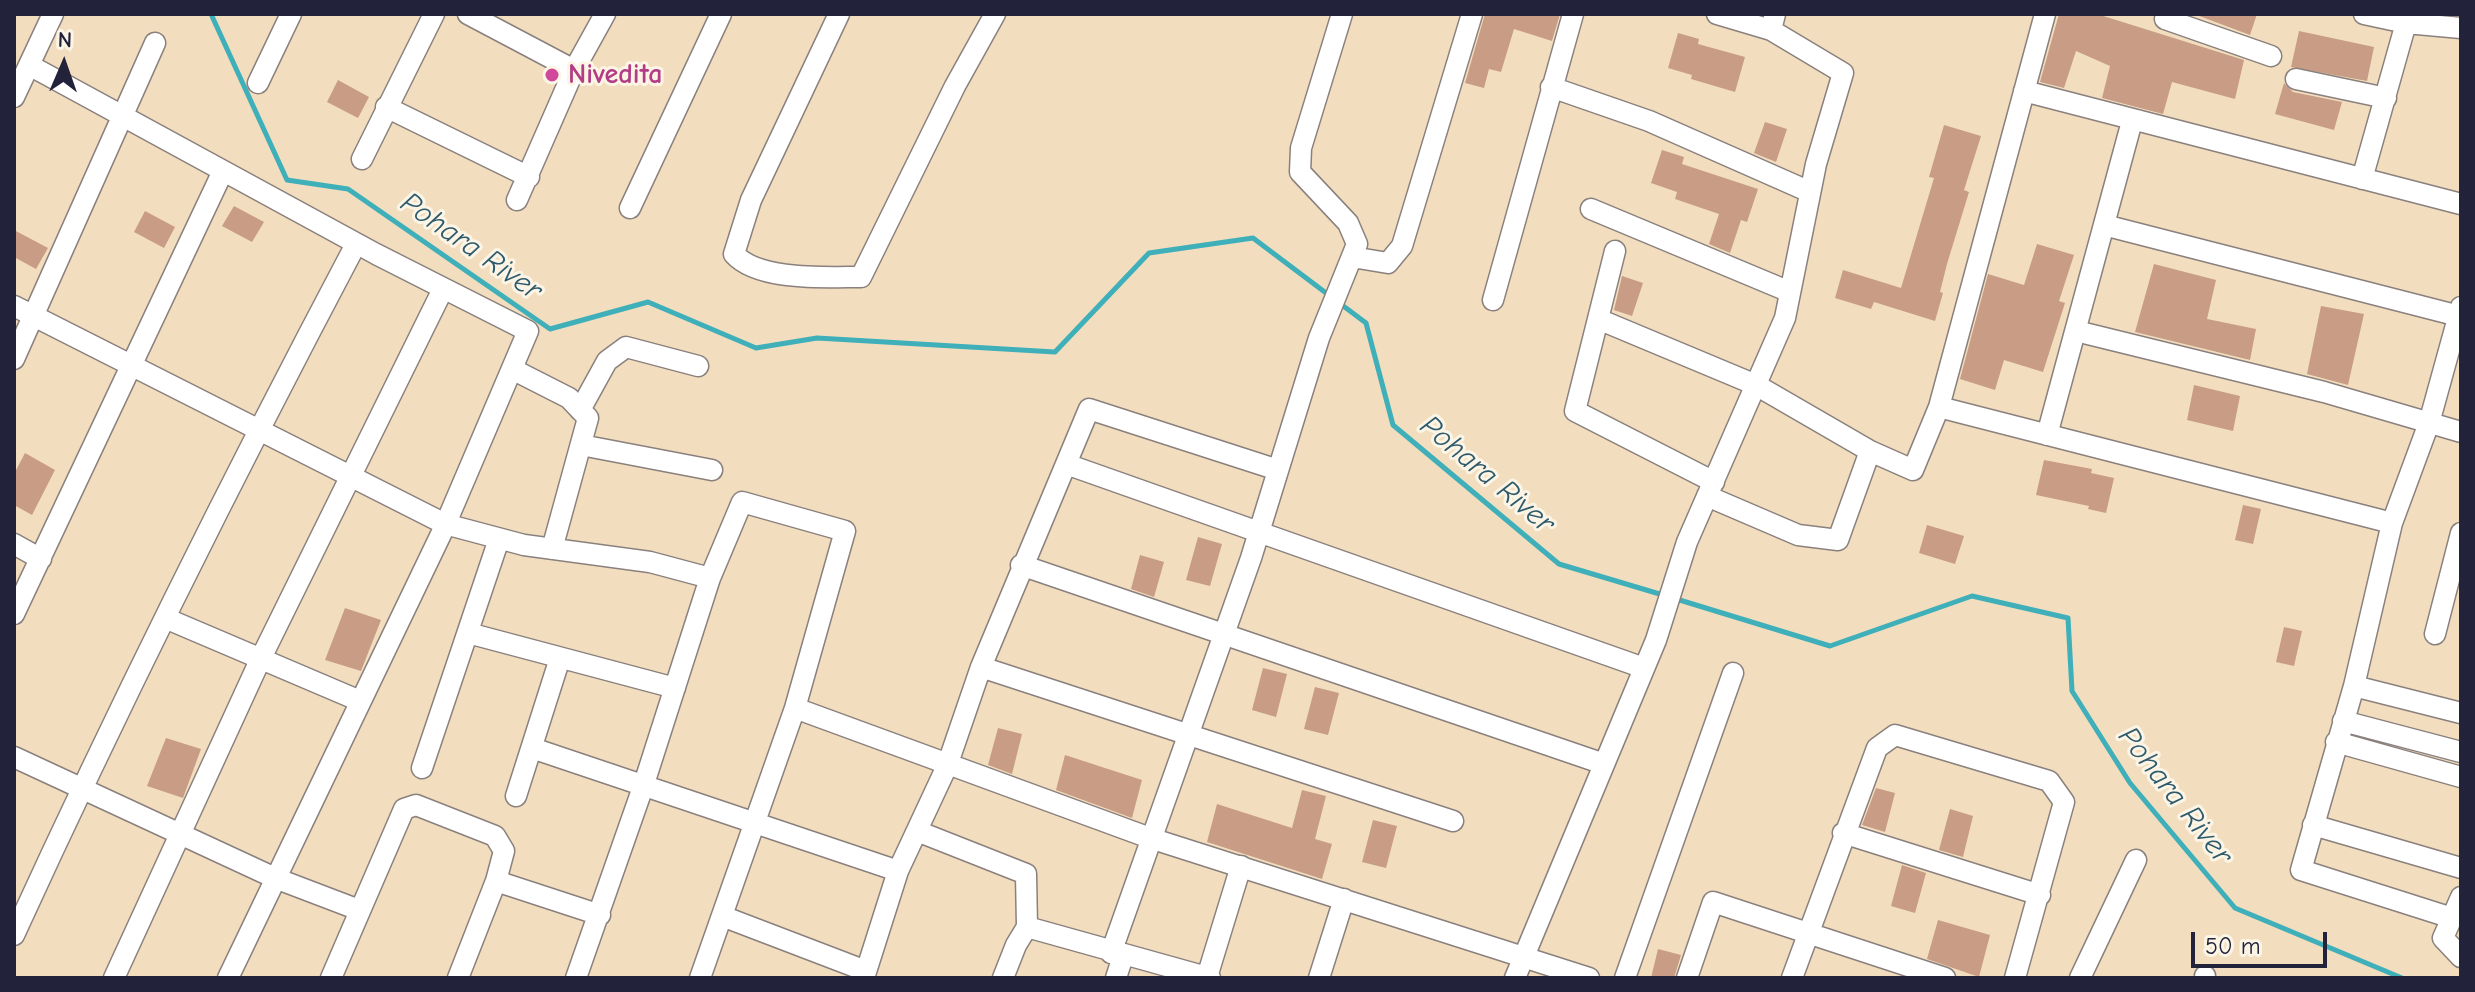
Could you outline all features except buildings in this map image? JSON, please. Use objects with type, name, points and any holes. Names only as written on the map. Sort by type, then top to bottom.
[{"type":"street","points":[[14,97],[53,14]]},
{"type":"street","points":[[258,83],[291,14]]},
{"type":"street","points":[[362,159],[434,14]]},
{"type":"street","points":[[468,14],[574,70]]},
{"type":"street","points":[[517,200],[574,70],[605,14]]},
{"type":"street","points":[[630,208],[721,14]]},
{"type":"street","points":[[839,14],[751,200],[734,254],[744,266],[802,276],[861,277],[955,86],[995,14]]},
{"type":"street","points":[[1116,978],[1117,954],[1150,838],[1258,534],[1319,338],[1357,244],[1348,223],[1300,172],[1301,148],[1342,14]]},
{"type":"street","points":[[1349,264],[1388,263],[1402,246],[1472,14]]},
{"type":"street","points":[[1493,300],[1573,14]]},
{"type":"street","points":[[1515,978],[1656,640],[1687,542],[1785,318],[1810,192],[1843,73],[1773,22],[1717,14]]},
{"type":"street","points":[[1598,319],[1756,385],[1870,451],[1913,470],[1939,407],[2045,14]]},
{"type":"street","points":[[2364,14],[2406,23],[2461,28]]},
{"type":"street","points":[[2160,16],[2271,56]]},
{"type":"street","points":[[2362,179],[2406,23]]},
{"type":"street","points":[[14,359],[155,43]]},
{"type":"street","points":[[29,65],[356,244],[528,331],[445,524],[228,978]]},
{"type":"street","points":[[2296,79],[2386,98]]},
{"type":"street","points":[[1551,87],[1649,121],[1810,192]]},
{"type":"street","points":[[2024,91],[2461,204]]},
{"type":"street","points":[[386,107],[529,177]]},
{"type":"street","points":[[2047,435],[2132,121]]},
{"type":"street","points":[[14,614],[223,171]]},
{"type":"street","points":[[1591,209],[1790,292]]},
{"type":"street","points":[[2104,225],[2460,311],[2429,423],[2392,523],[2354,686],[2301,870],[2452,918]]},
{"type":"street","points":[[14,935],[81,788],[257,430],[356,244]]},
{"type":"street","points":[[1615,251],[1575,411],[1798,535],[1838,540],[1870,451]]},
{"type":"street","points":[[114,978],[261,658],[443,289]]},
{"type":"street","points":[[14,306],[445,524],[499,539],[650,562],[710,578]]},
{"type":"street","points":[[2076,331],[2324,392],[2461,432]]},
{"type":"street","points":[[580,410],[592,396],[607,361],[626,347],[698,366]]},
{"type":"street","points":[[512,369],[569,398],[588,418],[552,549]]},
{"type":"street","points":[[1939,407],[2392,523]]},
{"type":"street","points":[[722,916],[865,975],[898,871],[947,766],[1021,565],[1089,409],[1278,470]]},
{"type":"street","points":[[581,445],[712,470]]},
{"type":"street","points":[[1066,464],[1644,668]]},
{"type":"street","points":[[576,978],[643,787],[710,578],[742,502],[845,531],[795,708],[700,978]]},
{"type":"street","points":[[2435,634],[2461,533]]},
{"type":"street","points":[[422,768],[499,539]]},
{"type":"street","points":[[14,544],[41,559]]},
{"type":"street","points":[[1021,565],[1604,764]]},
{"type":"street","points":[[165,618],[360,701]]},
{"type":"street","points":[[468,633],[675,688]]},
{"type":"street","points":[[516,796],[560,658]]},
{"type":"street","points":[[981,667],[1453,821]]},
{"type":"street","points":[[1625,978],[1733,673]]},
{"type":"street","points":[[2354,686],[2461,713]]},
{"type":"street","points":[[795,708],[1150,838],[1589,978]]},
{"type":"street","points":[[2343,721],[2461,752]]},
{"type":"street","points":[[1792,978],[1806,932],[1877,748],[1895,735],[2049,781],[2064,802],[2015,978]]},
{"type":"street","points":[[2336,742],[2461,777]]},
{"type":"street","points":[[532,748],[898,871]]},
{"type":"street","points":[[14,757],[275,878],[359,910]]},
{"type":"street","points":[[331,978],[404,809],[409,805],[495,836],[504,851],[496,881],[458,978]]},
{"type":"street","points":[[2313,825],[2461,868]]},
{"type":"street","points":[[917,831],[1026,874],[1027,927],[1003,978]]},
{"type":"street","points":[[1843,833],[2040,895]]},
{"type":"street","points":[[2080,978],[2136,860]]},
{"type":"street","points":[[1027,927],[1208,978],[1241,866]]},
{"type":"street","points":[[496,881],[600,915]]},
{"type":"street","points":[[2461,897],[2443,938],[2461,957]]},
{"type":"street","points":[[1319,978],[1344,899]]},
{"type":"street","points":[[1687,978],[1713,902],[1806,932],[1907,972],[1945,978]]},
{"type":"waterway","name":"Pohara River","points":[[211,14],[287,180],[348,189],[550,329],[648,302],[756,348],[817,338],[1055,352],[1149,253],[1253,238],[1330,296]]},
{"type":"waterway","name":"Pohara River","points":[[1338,302],[1366,323],[1393,425],[1559,564],[1663,595]]},
{"type":"waterway","name":"Pohara River","points":[[1673,598],[1830,646],[1972,596],[2068,618],[2072,691],[2130,783],[2235,908],[2402,978]]},
{"type":"place","name":"Nivedita","points":[[552,75]]}]
